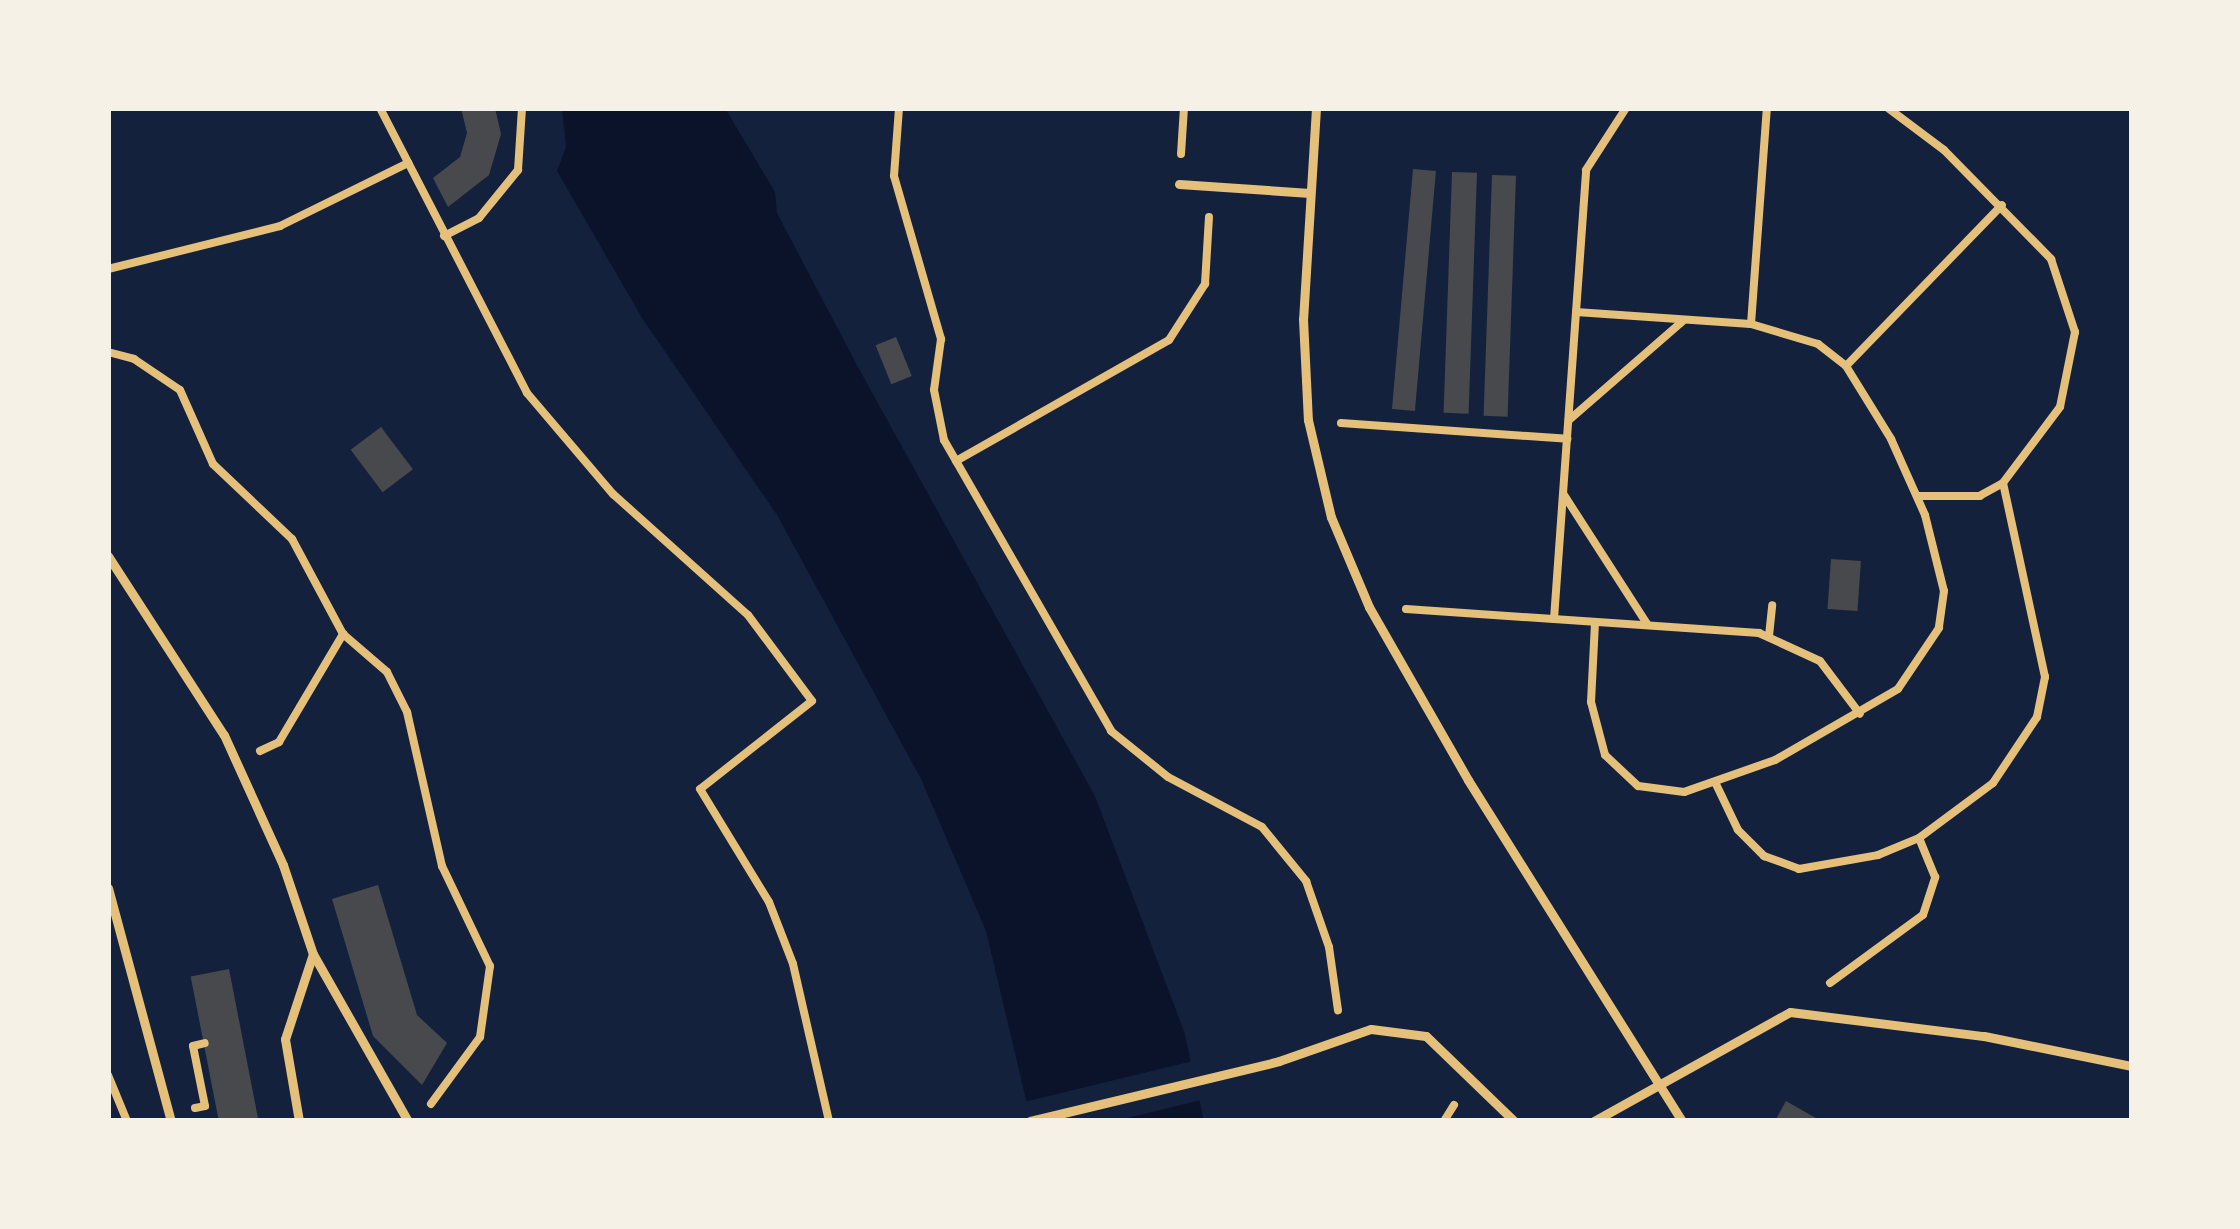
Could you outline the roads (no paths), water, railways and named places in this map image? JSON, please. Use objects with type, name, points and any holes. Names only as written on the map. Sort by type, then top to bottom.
[{"type":"lane","points":[[1316,108],[1310,194],[1308,420],[1331,517],[1369,607],[1682,1121]]},
{"type":"lane","points":[[1179,184],[1310,194]]},
{"type":"lane","points":[[108,556],[238,763],[313,954],[409,1121]]},
{"type":"lane","points":[[108,888],[171,1121]]},
{"type":"lane","points":[[299,1121],[285,1039],[313,954]]},
{"type":"lane","points":[[1594,1121],[1790,1012],[1984,1036],[2132,1066]]},
{"type":"lane","points":[[1030,1121],[1279,1061],[1371,1030],[1426,1036],[1514,1121]]},
{"type":"water","points":[[562,108],[725,108],[775,192],[777,213],[858,367],[1095,796],[1184,1031],[1204,1121],[1031,1121],[986,931],[921,779],[777,515],[642,318],[557,171],[566,147]]}]
